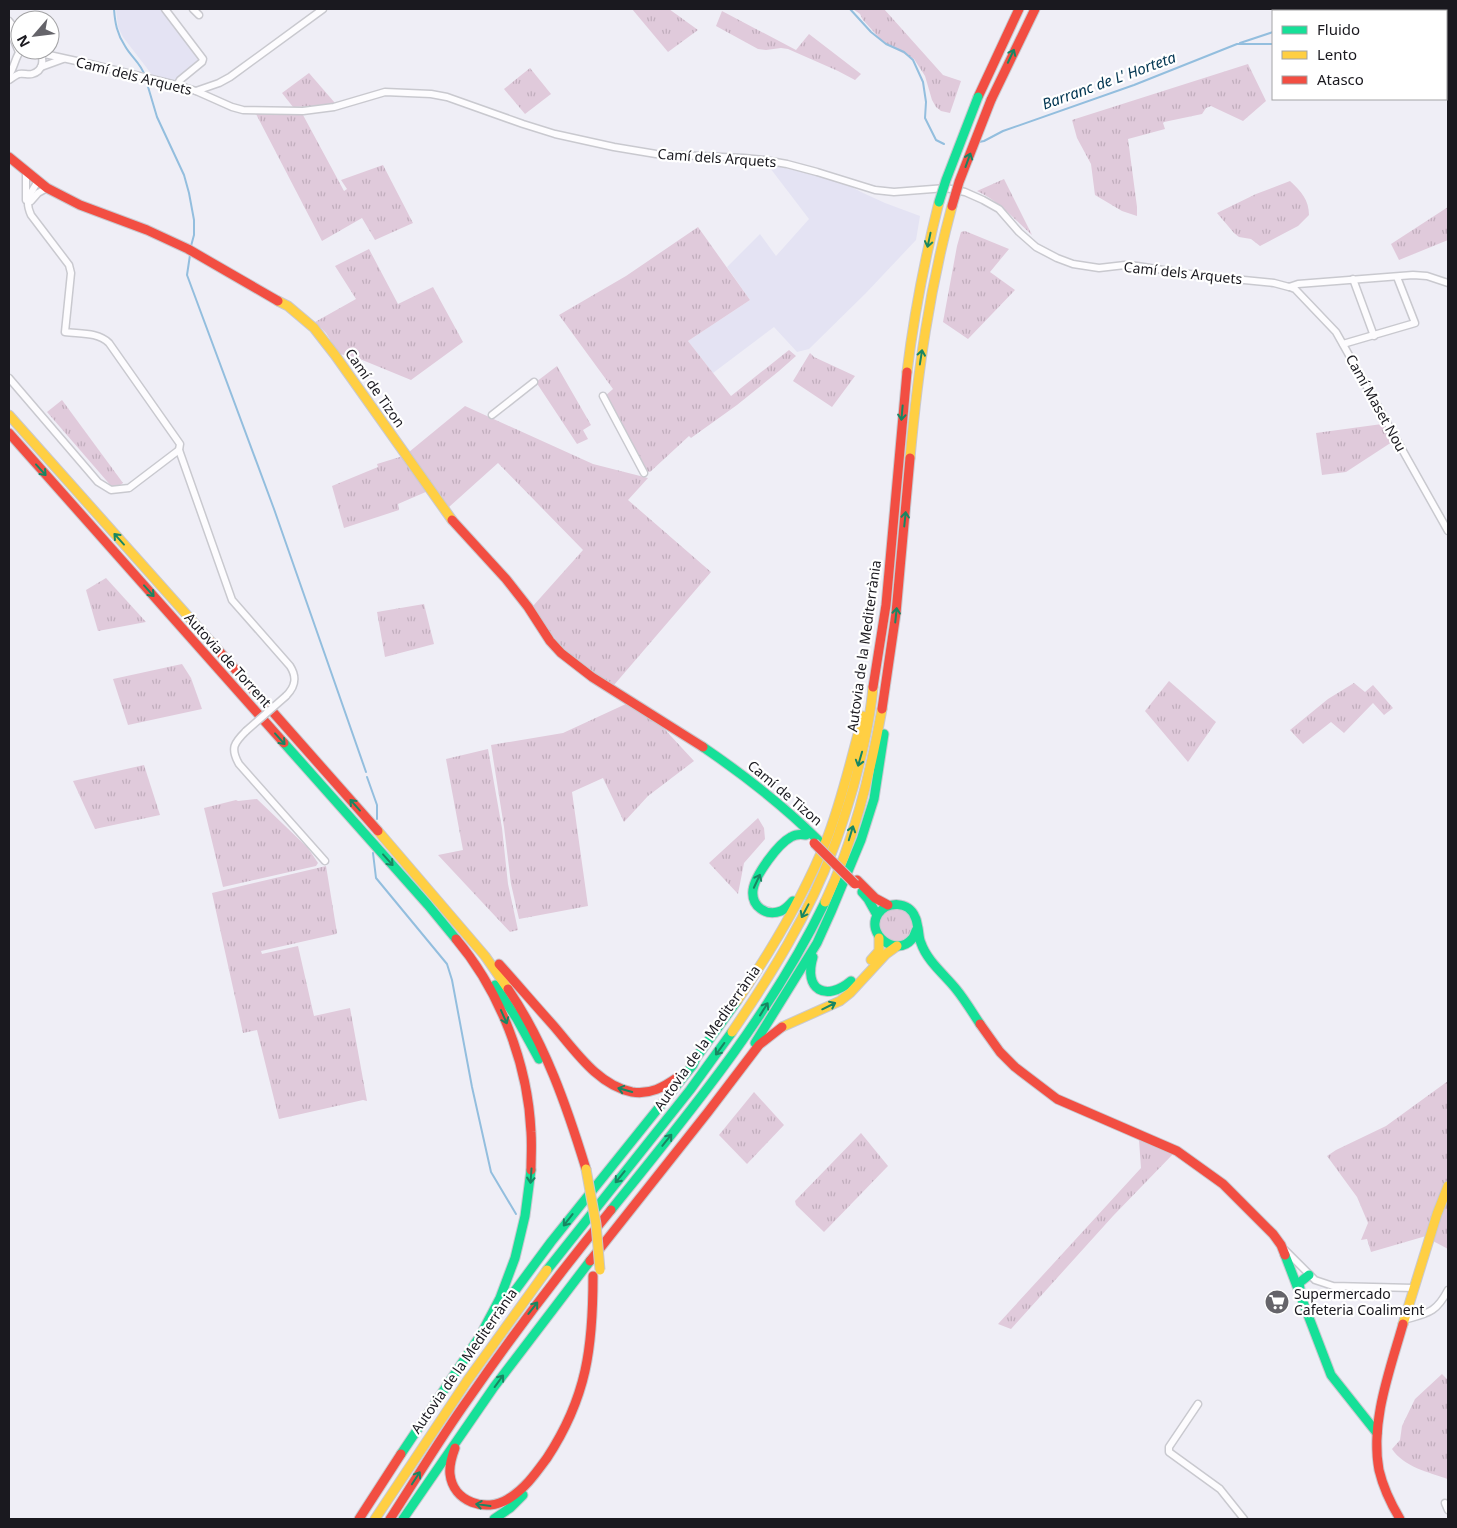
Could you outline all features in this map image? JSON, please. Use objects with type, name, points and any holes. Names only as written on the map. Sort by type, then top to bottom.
[{"type":"main road","name":"Autovia de la Mediterrània","points":[[375,1519],[457,1392],[508,1320],[696,1082],[749,1008],[784,952],[812,898],[832,852],[850,797],[864,744],[872,703],[889,567],[907,365],[921,278],[932,228],[946,180],[978,97],[1020,9]]},
{"type":"main road","name":"Autovia de la Mediterrània","points":[[390,1519],[467,1401],[518,1329],[709,1087],[760,1016],[797,956],[826,900],[843,860],[871,763],[890,663],[899,592],[920,366],[932,292],[946,226],[960,182],[991,100],[1034,9]]},
{"type":"main road","name":"Camí de Tizon","points":[[9,157],[47,188],[80,205],[147,230],[188,249],[288,306],[314,328],[450,518],[473,541],[524,601],[559,651],[606,685],[731,766],[776,801],[856,882],[875,898],[888,905]]},
{"type":"main road","name":"Autovia de Torrent","points":[[9,415],[399,855]]},
{"type":"main road","name":"Autovia de Torrent","points":[[9,433],[428,905]]},
{"type":"main road","points":[[890,663],[893,675],[874,798],[861,840],[810,962],[809,974],[814,984],[822,991],[833,993],[844,989],[879,951],[879,938],[875,927],[877,915],[888,905],[896,904],[907,907],[915,916],[921,944],[927,956],[957,990],[1000,1052],[1014,1067],[1057,1099],[1177,1150],[1223,1184],[1273,1234],[1280,1245],[1303,1299],[1332,1375],[1377,1433]]},
{"type":"main road","points":[[480,1335],[551,1242],[687,1073],[771,950],[803,890],[833,820],[867,702],[873,692]]},
{"type":"main road","name":"Camí de Tizon","points":[[654,715],[731,771],[772,804],[806,835],[816,841]]},
{"type":"main road","points":[[803,890],[789,907],[777,913],[771,913],[760,908],[753,898],[754,882],[784,841],[796,835],[806,835]]},
{"type":"main road","points":[[399,855],[485,956],[516,1001],[529,1024],[553,1073],[572,1122],[596,1224],[596,1273],[590,1350],[585,1378],[572,1416],[555,1447],[531,1480],[515,1495],[498,1504],[480,1506],[457,1493],[450,1477],[450,1460],[471,1421],[553,1309],[658,1178],[726,1088],[818,944]]},
{"type":"main road","points":[[399,855],[410,863],[584,1060],[603,1079],[623,1090],[633,1092],[652,1091],[672,1082],[696,1058]]},
{"type":"main road","name":"Camí de Tizon","points":[[856,882],[877,915]]},
{"type":"main road","points":[[428,905],[476,958],[521,1027],[549,1080],[583,1172]]},
{"type":"main road","points":[[359,1519],[480,1335],[510,1273],[522,1234],[530,1195],[532,1160],[530,1115],[525,1084],[509,1030],[499,1007],[475,965],[428,905]]},
{"type":"main road","points":[[726,1088],[759,1045],[780,1028],[840,1001],[856,987],[886,954],[912,939],[917,929]]},
{"type":"main road","points":[[879,938],[887,944],[897,946]]},
{"type":"main road","points":[[906,944],[927,956]]},
{"type":"main road","points":[[1400,1519],[1382,1481],[1377,1457],[1377,1433],[1386,1385],[1413,1288],[1440,1202],[1448,1186]]},
{"type":"main road","points":[[494,1519],[510,1508],[536,1484],[562,1450],[579,1415],[592,1378],[597,1349],[600,1310],[596,1273]]},
{"type":"main road","points":[[1303,1299],[1299,1283],[1309,1276]]},
{"type":"main road","points":[[403,1519],[465,1426],[471,1421]]},
{"type":"street","points":[[165,9],[203,59],[177,85]]},
{"type":"street","points":[[194,9],[198,15]]},
{"type":"street","points":[[196,91],[230,77],[323,9]]},
{"type":"street","name":"Camí dels Arquets","points":[[60,58],[177,85],[244,110],[303,111],[334,107],[385,92],[431,94],[447,97],[547,132],[614,147],[656,154],[772,161],[817,172],[875,190],[894,192],[946,188],[966,192],[999,210],[1019,232],[1036,246],[1057,258],[1085,266],[1100,268],[1137,266],[1290,286],[1413,275],[1427,276],[1448,283]]},
{"type":"street","name":"Camí dels Arquets","points":[[9,80],[20,74],[34,73],[41,67],[63,59]]},
{"type":"street","points":[[9,75],[16,60]]},
{"type":"street","points":[[41,67],[43,60]]},
{"type":"street","points":[[16,63],[20,70],[28,74]]},
{"type":"street","points":[[26,172],[27,206],[69,265],[71,273],[65,332],[99,336],[105,339],[180,444],[179,450],[232,600],[294,673],[294,686],[286,696],[246,731],[236,742],[233,749],[238,764],[324,861]]},
{"type":"street","points":[[27,206],[28,200],[38,181]]},
{"type":"street","points":[[27,206],[33,197],[47,188]]},
{"type":"street","points":[[1343,344],[1415,323],[1397,276]]},
{"type":"street","points":[[1354,279],[1374,336]]},
{"type":"street","name":"Camí Maset Nou","points":[[1290,286],[1331,326],[1343,344],[1448,531]]},
{"type":"street","points":[[9,378],[98,482],[111,490],[129,488],[179,450]]},
{"type":"street","points":[[492,415],[534,382]]},
{"type":"street","points":[[603,396],[644,473]]},
{"type":"street","points":[[1280,1245],[1309,1276],[1333,1286],[1413,1288]]},
{"type":"street","points":[[1404,1320],[1432,1312],[1442,1301],[1448,1290]]},
{"type":"street","points":[[1198,1404],[1168,1447],[1169,1452],[1220,1489],[1244,1519]]},
{"type":"street","points":[[1445,1503],[1448,1510]]},
{"type":"shaded area","points":[[116,9],[163,9],[198,56],[199,61],[177,82],[153,76],[123,37],[118,27]]},
{"type":"shaded area","points":[[767,164],[848,185],[885,203],[920,216],[916,240],[809,349],[797,352],[774,327],[713,373],[688,341],[750,300],[727,267],[760,234],[776,256],[809,219]]},
{"type":"green space","points":[[632,9],[669,9],[698,30],[668,52]]},
{"type":"green space","points":[[853,9],[884,9],[943,75],[961,81],[950,113],[941,111],[936,107],[925,76],[914,59],[884,43],[863,20],[860,14]]},
{"type":"green space","points":[[722,11],[796,50],[809,34],[861,74],[855,80],[788,49],[758,49],[716,26]]},
{"type":"green space","points":[[1248,64],[1266,101],[1243,121],[1211,106],[1206,108],[1202,114],[1164,122],[1165,129],[1128,139],[1137,216],[1122,211],[1095,195],[1091,164],[1077,138],[1072,120]]},
{"type":"green space","points":[[530,68],[551,94],[525,114],[504,89]]},
{"type":"green space","points":[[309,73],[335,103],[320,106],[293,107],[282,93]]},
{"type":"green space","points":[[256,114],[303,115],[344,191],[347,189],[341,180],[383,165],[413,223],[375,240],[362,218],[322,241]]},
{"type":"green space","points":[[1004,179],[1032,235],[999,205],[977,191]]},
{"type":"green space","points":[[1290,181],[1304,196],[1308,205],[1309,215],[1298,226],[1260,246],[1251,239],[1239,237],[1217,213],[1256,194]]},
{"type":"green space","points":[[1448,207],[1448,240],[1399,260],[1391,244]]},
{"type":"green space","points":[[698,227],[750,300],[688,341],[731,396],[789,350],[796,356],[737,405],[691,438],[689,436],[650,472],[645,471],[605,396],[613,389],[559,315],[626,276]]},
{"type":"green space","points":[[965,231],[1009,249],[990,272],[1015,290],[968,339],[943,322],[957,246],[961,232]]},
{"type":"green space","points":[[369,249],[398,304],[433,287],[463,342],[411,380],[355,357],[339,354],[326,333],[315,322],[356,299],[335,266]]},
{"type":"green space","points":[[810,353],[814,357],[855,376],[832,407],[793,381]]},
{"type":"green space","points":[[557,366],[591,425],[583,430],[588,439],[577,444],[536,382]]},
{"type":"green space","points":[[62,400],[123,483],[116,488],[112,487],[47,412]]},
{"type":"green space","points":[[465,406],[593,464],[648,478],[628,500],[711,572],[614,685],[570,655],[551,633],[533,606],[583,550],[498,463],[449,507],[409,452]]},
{"type":"green space","points":[[1382,424],[1392,442],[1346,472],[1322,475],[1316,433]]},
{"type":"green space","points":[[403,456],[428,491],[398,504],[399,510],[344,528],[332,486],[378,467],[377,464]]},
{"type":"green space","points":[[106,578],[146,622],[98,631],[86,590]]},
{"type":"green space","points":[[424,604],[434,644],[385,657],[377,612]]},
{"type":"green space","points":[[182,664],[191,678],[202,709],[128,725],[113,679]]},
{"type":"green space","points":[[1169,681],[1216,722],[1188,762],[1145,711]]},
{"type":"green space","points":[[1354,683],[1365,692],[1373,685],[1393,708],[1384,715],[1373,703],[1344,733],[1331,722],[1303,744],[1290,730],[1328,699]]},
{"type":"green space","points":[[628,703],[657,721],[694,761],[648,796],[624,822],[603,778],[572,792],[588,906],[519,919],[511,884],[491,745],[563,733]]},
{"type":"green space","points":[[488,749],[502,828],[508,884],[518,930],[510,932],[438,855],[463,850],[446,759]]},
{"type":"green space","points":[[144,765],[160,815],[95,829],[73,781]]},
{"type":"green space","points":[[257,799],[308,848],[318,863],[316,866],[223,887],[204,808],[236,800]]},
{"type":"green space","points":[[758,818],[764,828],[765,839],[744,863],[738,894],[709,863]]},
{"type":"green space","points":[[326,866],[337,933],[261,951],[262,954],[298,946],[314,1016],[350,1008],[367,1101],[363,1100],[279,1119],[257,1030],[243,1033],[212,893]]},
{"type":"green space","points":[[896,908],[903,909],[908,913],[912,918],[912,932],[908,937],[903,941],[896,942],[889,941],[884,937],[880,932],[879,925],[880,918],[884,913],[889,909]]},
{"type":"green space","points":[[1448,1081],[1448,1181],[1442,1191],[1426,1236],[1371,1252],[1367,1239],[1361,1240],[1368,1223],[1357,1197],[1327,1156],[1386,1126]]},
{"type":"green space","points":[[754,1092],[784,1125],[747,1164],[719,1135]]},
{"type":"green space","points":[[861,1133],[888,1166],[824,1232],[796,1205],[795,1201]]},
{"type":"green space","points":[[1139,1140],[1174,1153],[1113,1216],[1011,1329],[998,1324],[1141,1168]]},
{"type":"green space","points":[[1448,1193],[1448,1249],[1433,1241],[1438,1219]]},
{"type":"green space","points":[[1442,1374],[1448,1380],[1448,1479],[1410,1465],[1392,1449],[1400,1440],[1402,1426],[1415,1399]]},
{"type":"waterway","points":[[114,9],[120,37],[145,76]]},
{"type":"waterway","points":[[850,9],[871,32],[886,44],[904,52],[913,60],[923,82],[926,102],[925,118],[936,140],[944,144]]},
{"type":"waterway","points":[[1240,43],[1272,32]]},
{"type":"waterway","name":"Barranc de L' Horteta","points":[[979,142],[1003,131],[1134,85],[1237,44],[1272,44]]},
{"type":"waterway","points":[[146,80],[157,117],[184,175],[189,193],[194,220],[194,235],[191,246]]},
{"type":"waterway","points":[[190,255],[187,275],[274,509],[366,772]]},
{"type":"waterway","points":[[367,777],[377,805],[377,819]]},
{"type":"waterway","points":[[373,853],[376,878],[447,964],[452,980],[472,1087],[491,1172],[516,1214]]},
{"type":"traffic: fast","points":[[939,202],[978,97]]},
{"type":"traffic: fast","points":[[755,1043],[817,943],[831,912],[861,840],[874,799],[884,734]]},
{"type":"traffic: fast","points":[[284,743],[456,939]]},
{"type":"traffic: fast","points":[[703,747],[763,791],[818,840]]},
{"type":"traffic: fast","points":[[793,901],[781,911],[765,911],[754,901],[753,890],[762,868],[780,846],[793,836],[798,834],[806,835]]},
{"type":"traffic: fast","points":[[862,892],[877,915]]},
{"type":"traffic: fast","points":[[611,1210],[699,1100],[754,1024],[803,944],[825,902]]},
{"type":"traffic: fast","points":[[917,929],[913,938],[905,944],[891,945],[879,936],[875,922],[878,914],[887,907],[898,905],[908,908],[916,920],[920,941],[927,956],[952,984],[980,1024]]},
{"type":"traffic: fast","points":[[813,957],[811,978],[814,985],[819,989],[833,991],[851,981]]},
{"type":"traffic: fast","points":[[495,985],[517,1019],[539,1059]]},
{"type":"traffic: fast","points":[[497,1315],[551,1242],[693,1065],[737,1001]]},
{"type":"traffic: fast","points":[[547,1270],[690,1090],[732,1032]]},
{"type":"traffic: fast","points":[[401,1454],[480,1336],[500,1298],[515,1258],[525,1216],[531,1170]]},
{"type":"traffic: fast","points":[[1285,1255],[1331,1375],[1377,1433]]},
{"type":"traffic: fast","points":[[403,1519],[494,1387],[590,1261]]},
{"type":"traffic: fast","points":[[1300,1289],[1299,1283],[1309,1275]]},
{"type":"traffic: fast","points":[[494,1519],[510,1508],[523,1495]]},
{"type":"traffic: slow","points":[[907,372],[920,286],[939,202]]},
{"type":"traffic: slow","points":[[910,458],[925,331],[952,206]]},
{"type":"traffic: slow","points":[[278,301],[288,306],[314,328],[452,520]]},
{"type":"traffic: slow","points":[[9,415],[211,642]]},
{"type":"traffic: slow","points":[[732,1032],[788,944],[813,897],[823,873],[836,841],[856,776],[868,726],[873,687]]},
{"type":"traffic: slow","points":[[825,902],[853,832],[872,758],[882,709]]},
{"type":"traffic: slow","points":[[737,1001],[786,924],[817,862],[837,810],[863,716]]},
{"type":"traffic: slow","points":[[378,831],[485,956],[508,989]]},
{"type":"traffic: slow","points":[[871,960],[879,951],[879,938]]},
{"type":"traffic: slow","points":[[782,1027],[840,1001],[850,993],[886,954],[897,946]]},
{"type":"traffic: slow","points":[[586,1169],[596,1224],[600,1270]]},
{"type":"traffic: slow","points":[[1403,1324],[1437,1214],[1448,1186]]},
{"type":"traffic: slow","points":[[375,1519],[467,1381],[547,1270]]},
{"type":"traffic: jam","points":[[978,97],[1019,9]]},
{"type":"traffic: jam","points":[[991,100],[1035,9]]},
{"type":"traffic: jam","points":[[952,206],[959,182],[991,100]]},
{"type":"traffic: jam","points":[[9,157],[47,188],[80,205],[147,230],[188,249],[278,301]]},
{"type":"traffic: jam","points":[[873,687],[886,605],[907,372]]},
{"type":"traffic: jam","points":[[9,433],[284,743]]},
{"type":"traffic: jam","points":[[882,709],[896,613],[910,458]]},
{"type":"traffic: jam","points":[[452,520],[506,579],[528,607],[550,641],[561,653],[592,677],[703,747]]},
{"type":"traffic: jam","points":[[211,642],[378,831]]},
{"type":"traffic: jam","points":[[814,843],[855,884]]},
{"type":"traffic: jam","points":[[857,880],[875,898],[888,905]]},
{"type":"traffic: jam","points":[[456,939],[472,959],[486,982],[509,1030],[518,1055],[529,1106],[531,1170]]},
{"type":"traffic: jam","points":[[499,964],[587,1065],[608,1082],[619,1088],[639,1093],[662,1087],[678,1077]]},
{"type":"traffic: jam","points":[[508,989],[533,1031],[554,1076],[586,1169]]},
{"type":"traffic: jam","points":[[980,1024],[1000,1052],[1015,1067],[1057,1099],[1177,1151],[1223,1184],[1273,1234],[1285,1255]]},
{"type":"traffic: jam","points":[[590,1261],[759,1045],[782,1027]]},
{"type":"traffic: jam","points":[[390,1519],[448,1428],[486,1374],[538,1302],[611,1210]]},
{"type":"traffic: jam","points":[[455,1448],[450,1467],[452,1484],[457,1492],[472,1502],[481,1505],[499,1503],[520,1490],[534,1475],[560,1436],[579,1392],[589,1349],[593,1276]]},
{"type":"traffic: jam","points":[[1400,1519],[1393,1507],[1379,1470],[1377,1433],[1387,1378],[1403,1324]]},
{"type":"traffic: jam","points":[[359,1519],[401,1454]]},
{"type":"place","name":"Supermercado Cafeteria Coaliment","points":[[1277,1302]]}]
